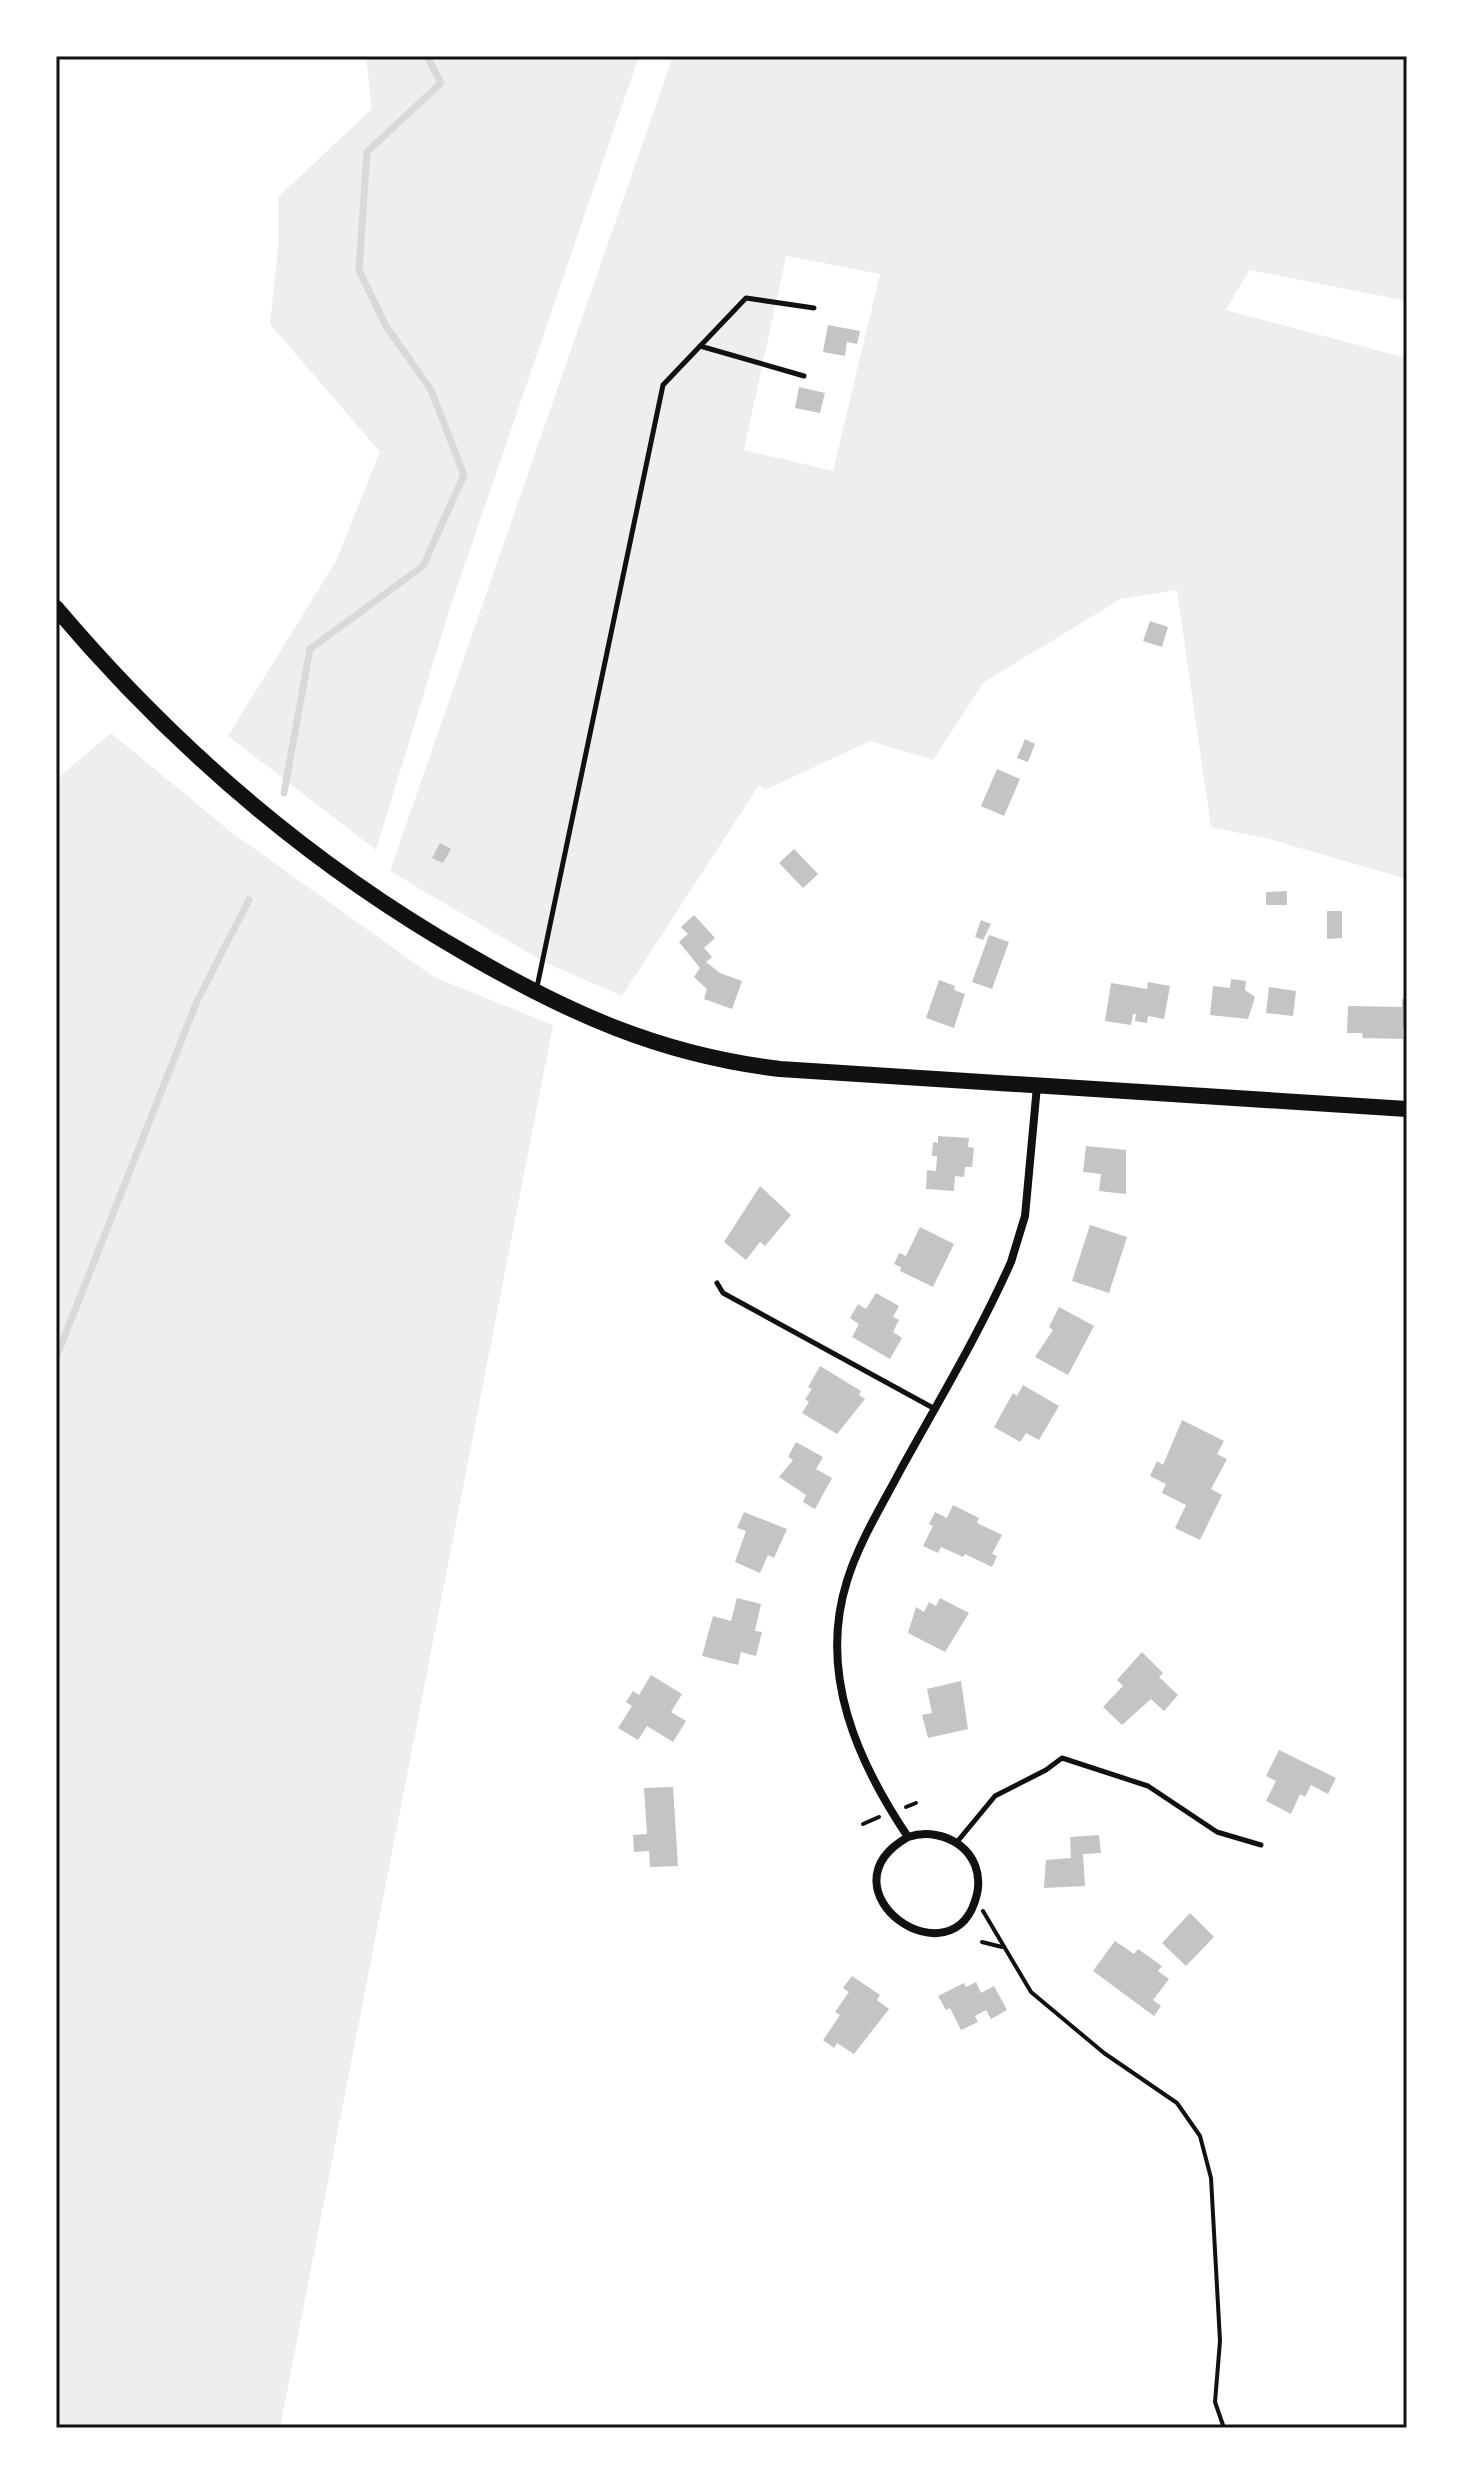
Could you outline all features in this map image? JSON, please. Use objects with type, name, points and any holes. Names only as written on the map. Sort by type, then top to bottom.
[{"type":"main road","points":[[56,608],[169,732],[279,828],[390,908],[536,992],[604,1026],[706,1058],[780,1069],[1407,1109]]},
{"type":"street","points":[[908,1837],[878,1791],[854,1741],[841,1691],[838,1647],[842,1604],[854,1560],[1011,1262],[1025,1216],[1037,1085]]},
{"type":"street","points":[[933,1833],[957,1842],[975,1867],[976,1898],[963,1919],[941,1931],[917,1932],[895,1920],[881,1900],[878,1875],[888,1852],[908,1837],[933,1833]]},
{"type":"lane","points":[[536,992],[663,385],[746,298],[814,308]]},
{"type":"lane","points":[[700,346],[804,376]]},
{"type":"lane","points":[[717,1283],[723,1293],[935,1409]]},
{"type":"lane","points":[[957,1842],[995,1796],[1046,1770],[1062,1758],[1124,1775],[1148,1786],[1217,1832],[1261,1845]]},
{"type":"path","points":[[976,1898],[1031,1992],[1104,2053],[1177,2103],[1200,2136],[1211,2178],[1220,2341],[1215,2402],[1224,2428]]},
{"type":"path","points":[[982,1942],[1002,1947]]},
{"type":"shaded area","points":[[366,56],[639,56],[449,611],[376,850],[228,736],[336,561],[380,452],[270,324],[278,249],[278,197],[372,109]]},
{"type":"shaded area","points":[[673,56],[1407,56],[1407,301],[1249,270],[1226,310],[1407,358],[1407,879],[1269,839],[1211,827],[1177,590],[1121,599],[984,682],[933,760],[870,741],[765,790],[759,785],[622,996],[544,962],[390,871]],"holes":[[[786,256],[880,274],[833,471],[744,450]]]},
{"type":"shaded area","points":[[111,733],[231,832],[434,977],[553,1025],[280,2428],[56,2428],[56,787],[61,775]]},
{"type":"building","points":[[828,325],[860,331],[857,344],[847,342],[845,356],[823,352]]},
{"type":"building","points":[[799,387],[825,393],[820,413],[795,408]]},
{"type":"building","points":[[1150,621],[1168,627],[1162,647],[1143,641]]},
{"type":"building","points":[[1025,739],[1035,744],[1028,762],[1017,758]]},
{"type":"building","points":[[997,769],[1020,779],[1004,816],[981,806]]},
{"type":"building","points":[[440,843],[451,849],[443,863],[432,858]]},
{"type":"building","points":[[794,849],[818,874],[803,888],[779,863]]},
{"type":"building","points":[[1287,891],[1287,905],[1266,905],[1266,892]]},
{"type":"building","points":[[1327,911],[1342,911],[1342,938],[1327,939]]},
{"type":"building","points":[[694,915],[715,938],[704,948],[712,957],[706,962],[720,973],[742,981],[732,1009],[704,999],[707,989],[694,977],[700,968],[679,942],[688,934],[681,927]]},
{"type":"building","points":[[981,920],[991,924],[983,940],[975,937]]},
{"type":"building","points":[[989,935],[1009,942],[992,989],[972,982]]},
{"type":"building","points":[[1231,979],[1246,981],[1245,990],[1255,997],[1248,1019],[1210,1015],[1213,986],[1230,988]]},
{"type":"building","points":[[939,980],[965,994],[954,1028],[926,1018]]},
{"type":"building","points":[[1148,982],[1170,986],[1164,1019],[1148,1016],[1147,1023],[1135,1021],[1136,1014],[1133,1014],[1131,1025],[1105,1021],[1111,983],[1147,989]]},
{"type":"building","points":[[1269,987],[1296,991],[1293,1016],[1266,1013]]},
{"type":"building","points":[[1402,999],[1407,999],[1407,1028],[1403,1028],[1403,1039],[1363,1038],[1362,1033],[1347,1033],[1348,1006],[1402,1007]]},
{"type":"building","points":[[938,1136],[969,1138],[968,1147],[974,1148],[972,1167],[965,1167],[964,1177],[955,1176],[954,1191],[926,1189],[927,1170],[936,1171],[937,1156],[932,1156],[933,1142],[938,1143]]},
{"type":"building","points":[[1086,1146],[1126,1150],[1126,1194],[1099,1191],[1101,1174],[1083,1172]]},
{"type":"building","points":[[760,1186],[791,1215],[765,1246],[760,1242],[746,1260],[724,1242]]},
{"type":"building","points":[[1090,1225],[1127,1237],[1109,1293],[1072,1281]]},
{"type":"building","points":[[920,1227],[954,1244],[933,1287],[900,1271],[901,1267],[894,1264],[899,1253],[906,1256]]},
{"type":"building","points":[[876,1293],[899,1306],[893,1317],[899,1320],[893,1332],[902,1338],[890,1359],[852,1337],[859,1324],[850,1318],[858,1304],[866,1309]]},
{"type":"building","points":[[1059,1307],[1094,1326],[1068,1375],[1035,1357],[1053,1330],[1049,1327]]},
{"type":"building","points":[[820,1366],[861,1391],[859,1395],[865,1399],[837,1434],[802,1413],[809,1402],[805,1399],[812,1389],[808,1387]]},
{"type":"building","points":[[1023,1385],[1059,1406],[1039,1440],[1026,1433],[1020,1442],[994,1427],[1013,1393],[1017,1396]]},
{"type":"building","points":[[1182,1420],[1224,1441],[1217,1454],[1227,1459],[1211,1489],[1222,1495],[1200,1540],[1175,1528],[1186,1505],[1162,1493],[1166,1484],[1150,1476],[1157,1461],[1163,1465]]},
{"type":"building","points":[[796,1442],[823,1457],[816,1469],[832,1478],[815,1509],[803,1502],[806,1495],[779,1477],[793,1460],[788,1457]]},
{"type":"building","points":[[953,1505],[979,1518],[977,1523],[1002,1535],[992,1554],[997,1556],[992,1567],[965,1554],[963,1557],[941,1547],[938,1553],[923,1546],[933,1526],[929,1524],[935,1512],[947,1518]]},
{"type":"building","points":[[744,1512],[787,1529],[774,1558],[768,1555],[760,1573],[735,1562],[746,1531],[737,1528]]},
{"type":"building","points":[[737,1598],[761,1604],[755,1631],[762,1632],[756,1656],[741,1652],[738,1665],[702,1656],[713,1616],[731,1621]]},
{"type":"building","points":[[940,1598],[969,1613],[945,1652],[908,1633],[916,1607],[924,1612],[929,1602],[936,1606]]},
{"type":"building","points":[[1142,1652],[1163,1673],[1159,1677],[1178,1695],[1164,1711],[1151,1699],[1122,1725],[1103,1707],[1123,1686],[1117,1680]]},
{"type":"building","points":[[651,1675],[682,1694],[671,1712],[686,1721],[673,1742],[647,1726],[638,1740],[618,1728],[632,1706],[626,1702],[633,1691],[639,1695]]},
{"type":"building","points":[[961,1681],[968,1729],[928,1738],[922,1715],[932,1713],[927,1689]]},
{"type":"building","points":[[1279,1750],[1336,1778],[1328,1794],[1311,1785],[1305,1797],[1300,1794],[1291,1814],[1266,1801],[1276,1781],[1266,1776]]},
{"type":"building","points":[[673,1787],[678,1866],[650,1867],[649,1851],[634,1852],[633,1835],[647,1834],[644,1788]]},
{"type":"building","points":[[1099,1835],[1101,1853],[1083,1854],[1085,1886],[1044,1888],[1046,1860],[1071,1858],[1070,1837]]},
{"type":"building","points":[[1190,1913],[1214,1937],[1186,1966],[1162,1943]]},
{"type":"building","points":[[1115,1941],[1134,1954],[1138,1949],[1162,1966],[1158,1971],[1169,1979],[1153,2000],[1161,2006],[1154,2016],[1093,1971]]},
{"type":"building","points":[[852,1976],[880,1995],[877,2000],[889,2009],[854,2054],[837,2043],[834,2048],[823,2040],[840,2015],[835,2012],[849,1992],[843,1988]]},
{"type":"building","points":[[976,1982],[981,1993],[994,1986],[1007,2010],[991,2019],[986,2010],[975,2016],[978,2022],[961,2030],[950,2008],[946,2010],[938,1996],[964,1983],[966,1987]]},
{"type":"waterway","points":[[284,793],[310,649],[423,566],[464,475],[431,390],[386,326],[359,270],[367,152],[441,83],[427,56]]},
{"type":"waterway","points":[[56,1358],[197,1001],[249,900]]}]
